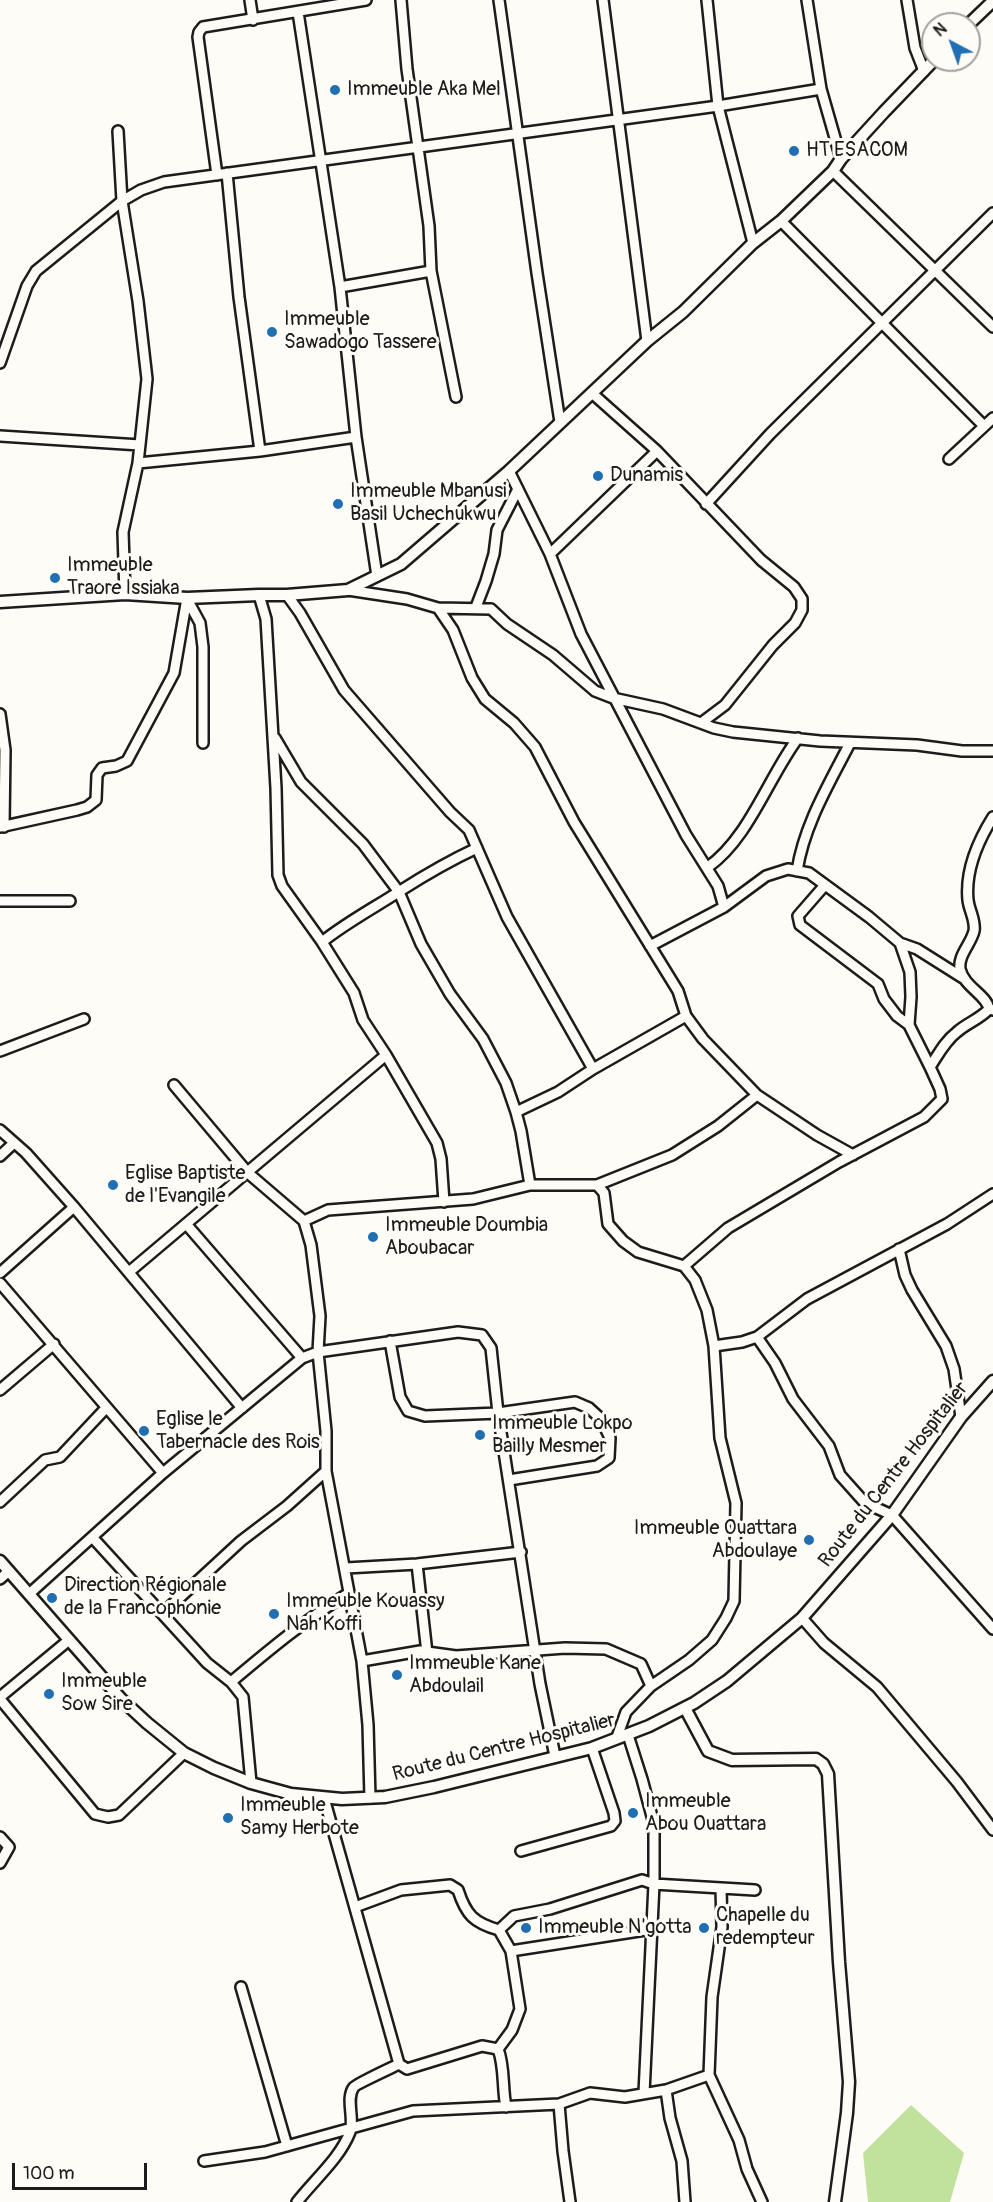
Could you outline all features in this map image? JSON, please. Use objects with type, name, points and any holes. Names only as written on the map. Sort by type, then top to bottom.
[{"type":"street","points":[[249,0],[253,20]]},
{"type":"street","points":[[217,175],[198,38],[203,27],[366,0]]},
{"type":"street","points":[[401,0],[407,69],[429,226],[432,271],[456,397]]},
{"type":"street","points":[[499,0],[560,422]]},
{"type":"street","points":[[603,0],[647,341]]},
{"type":"street","points":[[707,0],[718,106],[753,243]]},
{"type":"street","points":[[807,0],[821,89],[841,159]]},
{"type":"street","points":[[907,0],[915,48],[921,63]]},
{"type":"street","points":[[981,12],[993,1]]},
{"type":"street","points":[[298,12],[340,287],[356,437],[377,576]]},
{"type":"street","points":[[348,590],[401,564],[509,471],[647,341],[683,312],[753,243],[781,221],[832,171],[923,72]]},
{"type":"street","points":[[0,363],[31,278],[36,271],[122,201],[141,190],[164,182],[620,120],[821,89]]},
{"type":"street","points":[[118,131],[122,201],[138,301],[147,379],[138,463],[123,532],[125,594]]},
{"type":"street","points":[[832,171],[993,327]]},
{"type":"street","points":[[227,173],[239,297],[260,451]]},
{"type":"street","points":[[706,504],[770,434],[993,213]]},
{"type":"street","points":[[781,221],[984,426]]},
{"type":"street","points":[[340,287],[432,271]]},
{"type":"street","points":[[592,394],[657,451],[762,560],[794,587],[802,599],[802,610],[795,623],[773,645],[725,705],[701,723]]},
{"type":"street","points":[[949,459],[993,418]]},
{"type":"street","points":[[0,436],[140,445]]},
{"type":"street","points":[[138,463],[260,451],[356,437]]},
{"type":"street","points":[[550,554],[657,451]]},
{"type":"street","points":[[509,471],[550,554],[581,634],[686,835],[718,886],[724,907]]},
{"type":"street","points":[[476,607],[494,554],[497,530],[518,489]]},
{"type":"street","points":[[0,602],[125,594],[187,598],[287,596],[348,590],[407,599],[438,608],[491,609],[507,624],[553,655],[595,691],[613,698],[663,709],[701,723],[733,732],[917,745],[962,751],[993,751]]},
{"type":"street","points":[[259,595],[266,619],[278,875],[282,886],[322,942],[354,993],[363,1020],[437,1143],[441,1159],[444,1202]]},
{"type":"street","points":[[287,596],[300,613],[344,690],[450,812],[469,830],[507,917],[593,1069]]},
{"type":"street","points":[[187,598],[200,623],[203,647],[203,743]]},
{"type":"street","points":[[0,714],[5,750],[2,827],[87,807],[96,800],[97,774],[102,768],[116,766],[127,761],[174,673],[187,598]]},
{"type":"street","points":[[438,608],[453,630],[472,678],[485,699],[514,723],[535,747],[574,822],[678,991],[686,1016],[702,1039],[757,1095],[817,1135],[853,1155]]},
{"type":"street","points":[[273,733],[301,782],[363,844],[399,892],[421,944],[450,993],[483,1039],[506,1083],[516,1112],[530,1185]]},
{"type":"street","points":[[708,867],[722,857],[740,834],[786,753],[798,738]]},
{"type":"street","points":[[797,871],[800,849],[850,742]]},
{"type":"street","points":[[963,978],[960,967],[962,958],[975,926],[968,900],[969,879],[975,851],[993,817]]},
{"type":"street","points":[[322,942],[366,910],[399,892],[437,866],[477,848]]},
{"type":"street","points":[[650,946],[724,907],[766,876],[788,869],[809,873],[900,943],[917,949],[963,978],[988,1004],[991,1010],[949,1039],[930,1067]]},
{"type":"street","points":[[684,1266],[728,1228],[853,1155],[924,1118],[942,1099],[940,1089],[909,1025],[897,1016],[878,984],[800,925],[798,916],[825,885]]},
{"type":"street","points":[[0,901],[70,901]]},
{"type":"street","points":[[900,943],[910,972],[909,1025]]},
{"type":"street","points":[[516,1112],[558,1092],[593,1069],[686,1016]]},
{"type":"street","points":[[0,1051],[84,1019]]},
{"type":"street","points":[[129,1272],[386,1055]]},
{"type":"street","points":[[174,1085],[248,1173],[304,1221],[311,1245],[320,1316],[318,1352],[326,1431],[326,1472],[362,1661],[368,1725],[370,1798]]},
{"type":"street","points":[[304,1221],[328,1210],[473,1199],[530,1185],[597,1185],[672,1155],[717,1126],[757,1095]]},
{"type":"street","points":[[0,1130],[26,1153],[74,1207],[242,1408]]},
{"type":"street","points":[[0,1156],[14,1143]]},
{"type":"street","points":[[597,1185],[604,1193],[608,1224],[623,1241],[638,1252],[684,1266],[694,1280],[707,1310],[714,1346],[720,1438],[736,1503],[734,1601],[712,1640],[689,1660],[651,1686],[626,1712],[622,1736],[642,1779],[654,1824],[654,1884],[644,2093]]},
{"type":"street","points":[[714,1346],[758,1337],[807,1299],[947,1224],[993,1194]]},
{"type":"street","points":[[0,1273],[74,1207]]},
{"type":"street","points":[[187,1225],[302,1358]]},
{"type":"street","points":[[899,1249],[905,1275],[945,1346],[954,1369],[961,1417]]},
{"type":"street","points":[[0,1283],[163,1473]]},
{"type":"street","points":[[29,1594],[163,1473],[302,1358],[318,1352],[458,1332],[482,1335],[491,1348],[498,1413],[555,1756]]},
{"type":"street","points":[[758,1337],[794,1399],[829,1446],[840,1475],[865,1503],[892,1515],[993,1629]]},
{"type":"street","points":[[390,1341],[400,1397],[408,1411],[425,1416],[498,1413],[575,1402],[589,1408],[601,1419],[610,1438],[609,1458],[597,1466],[509,1480]]},
{"type":"street","points":[[0,1390],[54,1344]]},
{"type":"street","name":"Route du Centre Hospitalier","points":[[0,1561],[121,1699],[184,1753],[251,1783],[291,1794],[324,1798],[370,1798],[434,1787],[592,1748],[685,1707],[727,1681],[801,1618],[892,1515],[961,1417],[993,1381]]},
{"type":"street","points":[[0,1502],[45,1460],[60,1457],[106,1408]]},
{"type":"street","points":[[163,1613],[241,1541],[326,1472]]},
{"type":"street","points":[[93,1538],[207,1663],[231,1682],[243,1697],[251,1783]]},
{"type":"street","points":[[346,1568],[417,1564],[521,1552]]},
{"type":"street","points":[[417,1564],[427,1653]]},
{"type":"street","points":[[0,1579],[9,1571]]},
{"type":"street","points":[[231,1682],[285,1637],[349,1593]]},
{"type":"street","points":[[801,1618],[824,1643],[877,1687],[957,1782],[993,1830]]},
{"type":"street","points":[[69,1640],[0,1698],[95,1814],[108,1817],[119,1815],[184,1753]]},
{"type":"street","points":[[362,1661],[420,1651],[456,1656],[565,1648],[606,1649],[641,1664],[651,1686]]},
{"type":"street","points":[[685,1707],[708,1751],[732,1760],[816,1759],[823,1764],[828,1774],[839,1962],[849,2082],[835,2202]]},
{"type":"street","points":[[521,1851],[610,1826],[615,1821],[592,1748]]},
{"type":"street","points":[[324,1798],[399,2064],[407,2069],[482,2046],[498,2049]]},
{"type":"street","points":[[0,1837],[9,1847],[0,1863]]},
{"type":"street","points":[[499,1930],[514,1916],[550,1909],[642,1880],[654,1884],[755,1890]]},
{"type":"street","points":[[355,1907],[401,1890],[450,1885],[458,1890],[464,1908],[481,1924],[499,1930],[511,1951],[520,2009],[512,2030],[498,2049]]},
{"type":"street","points":[[721,1888],[722,1926],[712,1997],[709,2075],[739,2140],[747,2169],[762,2202]]},
{"type":"street","points":[[511,1951],[652,1929]]},
{"type":"street","points":[[241,1987],[287,2146]]},
{"type":"street","points":[[498,2049],[502,2060],[506,2107]]},
{"type":"street","points":[[297,2202],[339,2154],[351,2129],[351,2091],[356,2084],[375,2078],[399,2064]]},
{"type":"street","points":[[204,2161],[265,2152],[413,2111],[559,2104],[590,2093],[625,2097],[666,2090],[709,2075]]},
{"type":"street","points":[[666,2090],[670,2118],[682,2160],[685,2202]]},
{"type":"street","points":[[559,2104],[570,2202]]},
{"type":"green space","points":[[911,2105],[964,2153],[950,2202],[868,2202],[863,2153]]},
{"type":"place","name":"Immeuble Aka Mel","points":[[335,90]]},
{"type":"place","name":"HT ESACOM","points":[[794,151]]},
{"type":"place","name":"Immeuble Sawadogo Tassere","points":[[272,332]]},
{"type":"place","name":"Dunamis","points":[[598,476]]},
{"type":"place","name":"Immeuble Mbanusi Basil Uchechukwu","points":[[338,504]]},
{"type":"place","name":"Immeuble Traore Issiaka","points":[[55,578]]},
{"type":"place","name":"Eglise Baptiste de l'Evangile","points":[[113,1185]]},
{"type":"place","name":"Immeuble Doumbia Aboubacar","points":[[373,1237]]},
{"type":"place","name":"Eglise le Tabernacle des Rois","points":[[144,1431]]},
{"type":"place","name":"Immeuble Lokpo Bailly Mesmer","points":[[480,1435]]},
{"type":"place","name":"Immeuble Ouattara Abdoulaye","points":[[809,1540]]},
{"type":"place","name":"Direction Régionale de la Francophonie","points":[[52,1598]]},
{"type":"place","name":"Immeuble Kouassy Nah Koffi","points":[[274,1614]]},
{"type":"place","name":"Immeuble Kane Abdoulail","points":[[397,1675]]},
{"type":"place","name":"Immeuble Sow Sire","points":[[49,1694]]},
{"type":"place","name":"Immeuble Abou Ouattara","points":[[633,1813]]},
{"type":"place","name":"Immeuble Samy Herbote","points":[[228,1818]]},
{"type":"place","name":"Immeuble N'gotta","points":[[526,1928]]},
{"type":"place","name":"Chapelle du redempteur","points":[[704,1928]]}]
